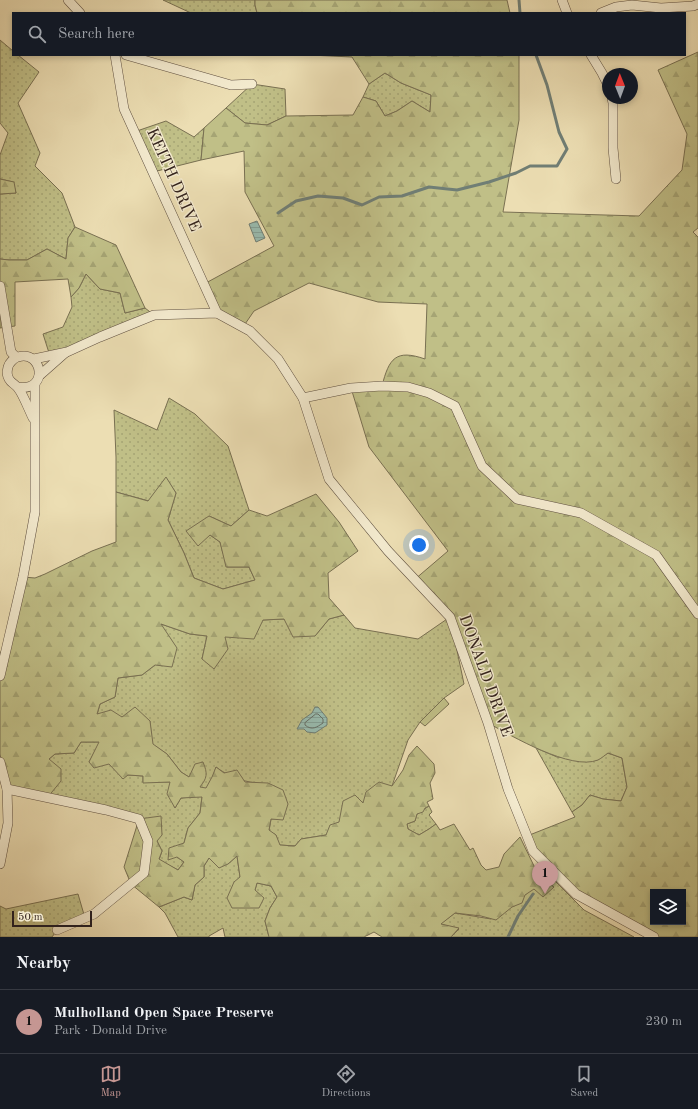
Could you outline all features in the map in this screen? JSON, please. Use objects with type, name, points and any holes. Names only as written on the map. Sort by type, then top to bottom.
[{"type":"street","points":[[68,0],[79,12]]},
{"type":"street","points":[[562,0],[567,12]]},
{"type":"street","points":[[604,12],[616,7],[632,5],[661,8],[693,6],[698,4]]},
{"type":"street","name":"KEITH DRIVE","points":[[115,56],[124,109],[217,313]]},
{"type":"street","points":[[130,56],[231,85],[252,84]]},
{"type":"street","points":[[592,56],[602,73]]},
{"type":"street","points":[[613,104],[613,148],[616,179]]},
{"type":"street","points":[[0,286],[11,352],[16,357]]},
{"type":"street","points":[[66,352],[37,380],[25,388],[18,387],[12,383],[9,380],[4,368],[16,357],[26,356],[34,359],[66,352],[154,315],[217,313]]},
{"type":"street","name":"DONALD DRIVE","points":[[217,313],[250,331],[278,358],[303,398],[329,479],[388,551],[450,618],[488,723],[508,789],[533,850],[576,894],[654,937]]},
{"type":"street","points":[[0,676],[3,653],[24,577],[35,512],[35,421],[37,380],[40,371],[34,359]]},
{"type":"street","points":[[303,398],[351,388],[382,386],[408,387],[429,393],[455,406],[482,466],[517,499],[581,513],[656,555],[698,614]]},
{"type":"street","points":[[18,387],[35,421]]},
{"type":"street","points":[[0,762],[7,789],[8,823],[0,864]]},
{"type":"street","points":[[7,789],[106,810],[139,819],[148,841],[144,873],[94,914],[57,930]]},
{"type":"green space","points":[[163,0],[255,0],[257,12],[189,12]]},
{"type":"green space","points":[[255,0],[507,0],[510,12],[257,12]]},
{"type":"green space","points":[[0,40],[12,50],[12,56],[19,56],[39,72],[18,103],[40,153],[35,166],[62,193],[75,227],[68,238],[66,259],[47,249],[27,260],[0,259],[0,194],[16,193],[13,182],[0,179],[0,155],[8,133],[0,123]]},
{"type":"green space","points":[[698,52],[698,228],[693,232],[698,237],[698,937],[654,937],[576,894],[533,851],[527,836],[575,817],[572,812],[582,805],[590,795],[603,799],[621,801],[627,787],[622,758],[608,753],[598,760],[587,762],[573,761],[558,757],[526,743],[488,723],[450,617],[414,580],[448,551],[369,447],[351,388],[382,386],[391,363],[395,358],[400,356],[407,355],[425,359],[427,304],[378,302],[309,283],[254,311],[243,327],[217,313],[204,284],[274,246],[245,192],[244,151],[201,160],[204,128],[226,108],[245,123],[267,125],[286,116],[353,115],[363,97],[376,101],[385,116],[397,111],[412,101],[430,112],[431,95],[401,83],[385,73],[369,84],[352,57],[331,56],[519,56],[519,120],[503,212],[639,216],[682,170],[687,134],[658,70]]},
{"type":"green space","points":[[385,73],[401,83],[431,95],[430,112],[412,101],[397,111],[385,116],[376,101],[363,97],[369,84]]},
{"type":"green space","points":[[252,84],[285,89],[286,116],[267,125],[245,123],[226,108]]},
{"type":"green space","points":[[166,121],[194,137],[204,128],[201,160],[153,172],[134,132]]},
{"type":"green space","points":[[0,179],[14,182],[16,193],[0,194]]},
{"type":"green space","points":[[75,227],[116,245],[145,308],[125,313],[120,293],[100,289],[86,274],[79,288],[71,297],[68,279],[15,282],[15,326],[0,328],[0,259],[27,260],[47,249],[66,259],[68,238]]},
{"type":"green space","points":[[86,274],[100,289],[120,293],[125,313],[145,308],[154,315],[50,356],[43,334],[63,327],[72,307],[71,297],[79,288]]},
{"type":"green space","points":[[169,398],[195,414],[228,446],[249,510],[231,526],[209,516],[210,535],[220,542],[227,567],[249,567],[255,580],[223,589],[194,578],[168,520],[176,493],[166,478],[149,501],[116,492],[114,410],[157,430]]},
{"type":"green space","points":[[166,477],[176,493],[168,520],[194,578],[223,589],[255,580],[249,567],[226,567],[220,542],[210,535],[198,546],[186,531],[209,516],[231,526],[249,510],[267,516],[316,494],[339,522],[358,551],[328,573],[329,598],[344,615],[329,619],[315,636],[293,637],[284,619],[263,620],[254,639],[225,637],[228,649],[214,669],[202,659],[207,636],[190,634],[161,624],[177,648],[172,667],[155,665],[142,675],[118,678],[115,697],[100,704],[97,714],[111,710],[122,717],[135,707],[150,721],[153,744],[167,754],[181,772],[189,777],[195,764],[203,762],[206,770],[206,776],[200,787],[206,788],[216,767],[224,773],[237,770],[245,782],[268,783],[283,790],[288,804],[283,820],[271,819],[269,830],[276,835],[280,845],[295,846],[301,839],[326,835],[330,825],[339,822],[343,801],[355,795],[363,803],[366,792],[379,782],[392,786],[403,770],[409,755],[417,746],[434,764],[435,773],[430,783],[433,799],[427,802],[429,806],[425,808],[423,812],[417,814],[415,821],[407,824],[408,829],[419,835],[436,824],[440,830],[454,824],[470,850],[473,848],[481,865],[486,870],[499,867],[504,854],[520,837],[535,868],[542,878],[554,887],[543,897],[534,889],[525,895],[522,903],[512,907],[496,920],[481,916],[455,913],[441,924],[459,928],[451,937],[382,937],[374,932],[364,937],[269,937],[265,921],[270,908],[277,897],[271,886],[257,883],[255,890],[264,898],[259,908],[232,908],[227,898],[234,882],[240,877],[237,856],[228,864],[219,868],[209,858],[204,866],[204,877],[195,885],[192,900],[184,897],[159,907],[131,884],[124,867],[139,819],[161,816],[162,835],[157,841],[162,851],[159,859],[178,870],[184,862],[177,857],[168,860],[169,848],[184,843],[188,828],[200,813],[202,797],[181,798],[175,808],[167,794],[170,782],[143,783],[143,776],[128,775],[123,779],[109,764],[94,768],[89,762],[99,742],[81,742],[74,753],[55,754],[49,759],[61,769],[61,781],[47,798],[7,789],[0,754],[0,652],[5,654],[23,577],[35,578],[92,551],[116,542],[116,492],[148,501]]},
{"type":"green space","points":[[344,615],[355,628],[418,639],[450,617],[464,684],[444,698],[420,722],[408,740],[392,786],[363,803],[339,822],[326,835],[301,839],[295,846],[279,845],[276,835],[269,831],[271,819],[283,819],[256,783],[235,778],[216,767],[213,777],[206,789],[199,787],[189,777],[181,772],[167,754],[152,744],[150,721],[97,715],[100,704],[115,697],[118,678],[142,675],[155,665],[161,624],[190,634],[207,636],[202,659],[225,637],[263,620],[284,619],[315,636],[329,619]]},
{"type":"green space","points":[[444,698],[449,704],[425,726],[420,722]]},
{"type":"green space","points":[[81,742],[100,742],[89,762],[109,763],[128,775],[143,776],[143,782],[171,782],[175,808],[181,798],[202,796],[200,813],[188,828],[184,843],[177,857],[184,862],[178,870],[159,860],[162,851],[157,841],[139,819],[47,798],[49,759],[55,754],[74,753]]},
{"type":"green space","points":[[536,748],[557,757],[597,760],[608,753],[622,758],[627,787],[621,801],[603,799],[590,795],[582,805],[572,812]]},
{"type":"green space","points":[[429,806],[432,812],[429,815],[436,824],[419,835],[408,829],[407,824],[415,821],[417,814]]},
{"type":"green space","points":[[237,856],[240,877],[255,890],[257,883],[271,886],[277,897],[270,908],[265,921],[269,937],[225,937],[223,928],[209,937],[178,937],[165,913],[159,907],[184,897],[192,900],[195,885],[204,877],[204,866],[209,858],[228,864]]},
{"type":"green space","points":[[548,874],[584,910],[634,937],[451,937],[459,929],[440,924],[455,913],[491,919]]},
{"type":"green space","points":[[78,894],[85,918],[57,930],[52,937],[0,937],[0,906],[6,909]]},
{"type":"water","points":[[257,221],[265,238],[256,242],[249,224]]},
{"type":"water","points":[[315,707],[318,707],[327,718],[327,725],[315,733],[307,732],[304,729],[297,729],[302,720],[312,713]]},
{"type":"waterway","points":[[519,0],[520,12]]},
{"type":"waterway","points":[[278,213],[296,201],[318,196],[343,198],[362,205],[379,197],[402,196],[429,187],[457,190],[489,182],[516,173],[530,166],[557,166],[567,149],[559,132],[547,85],[536,56]]},
{"type":"waterway","points":[[508,937],[518,916],[533,894]]},
{"type":"place","name":"Mulholland Open Space Preserve","points":[[545,894]]}]
